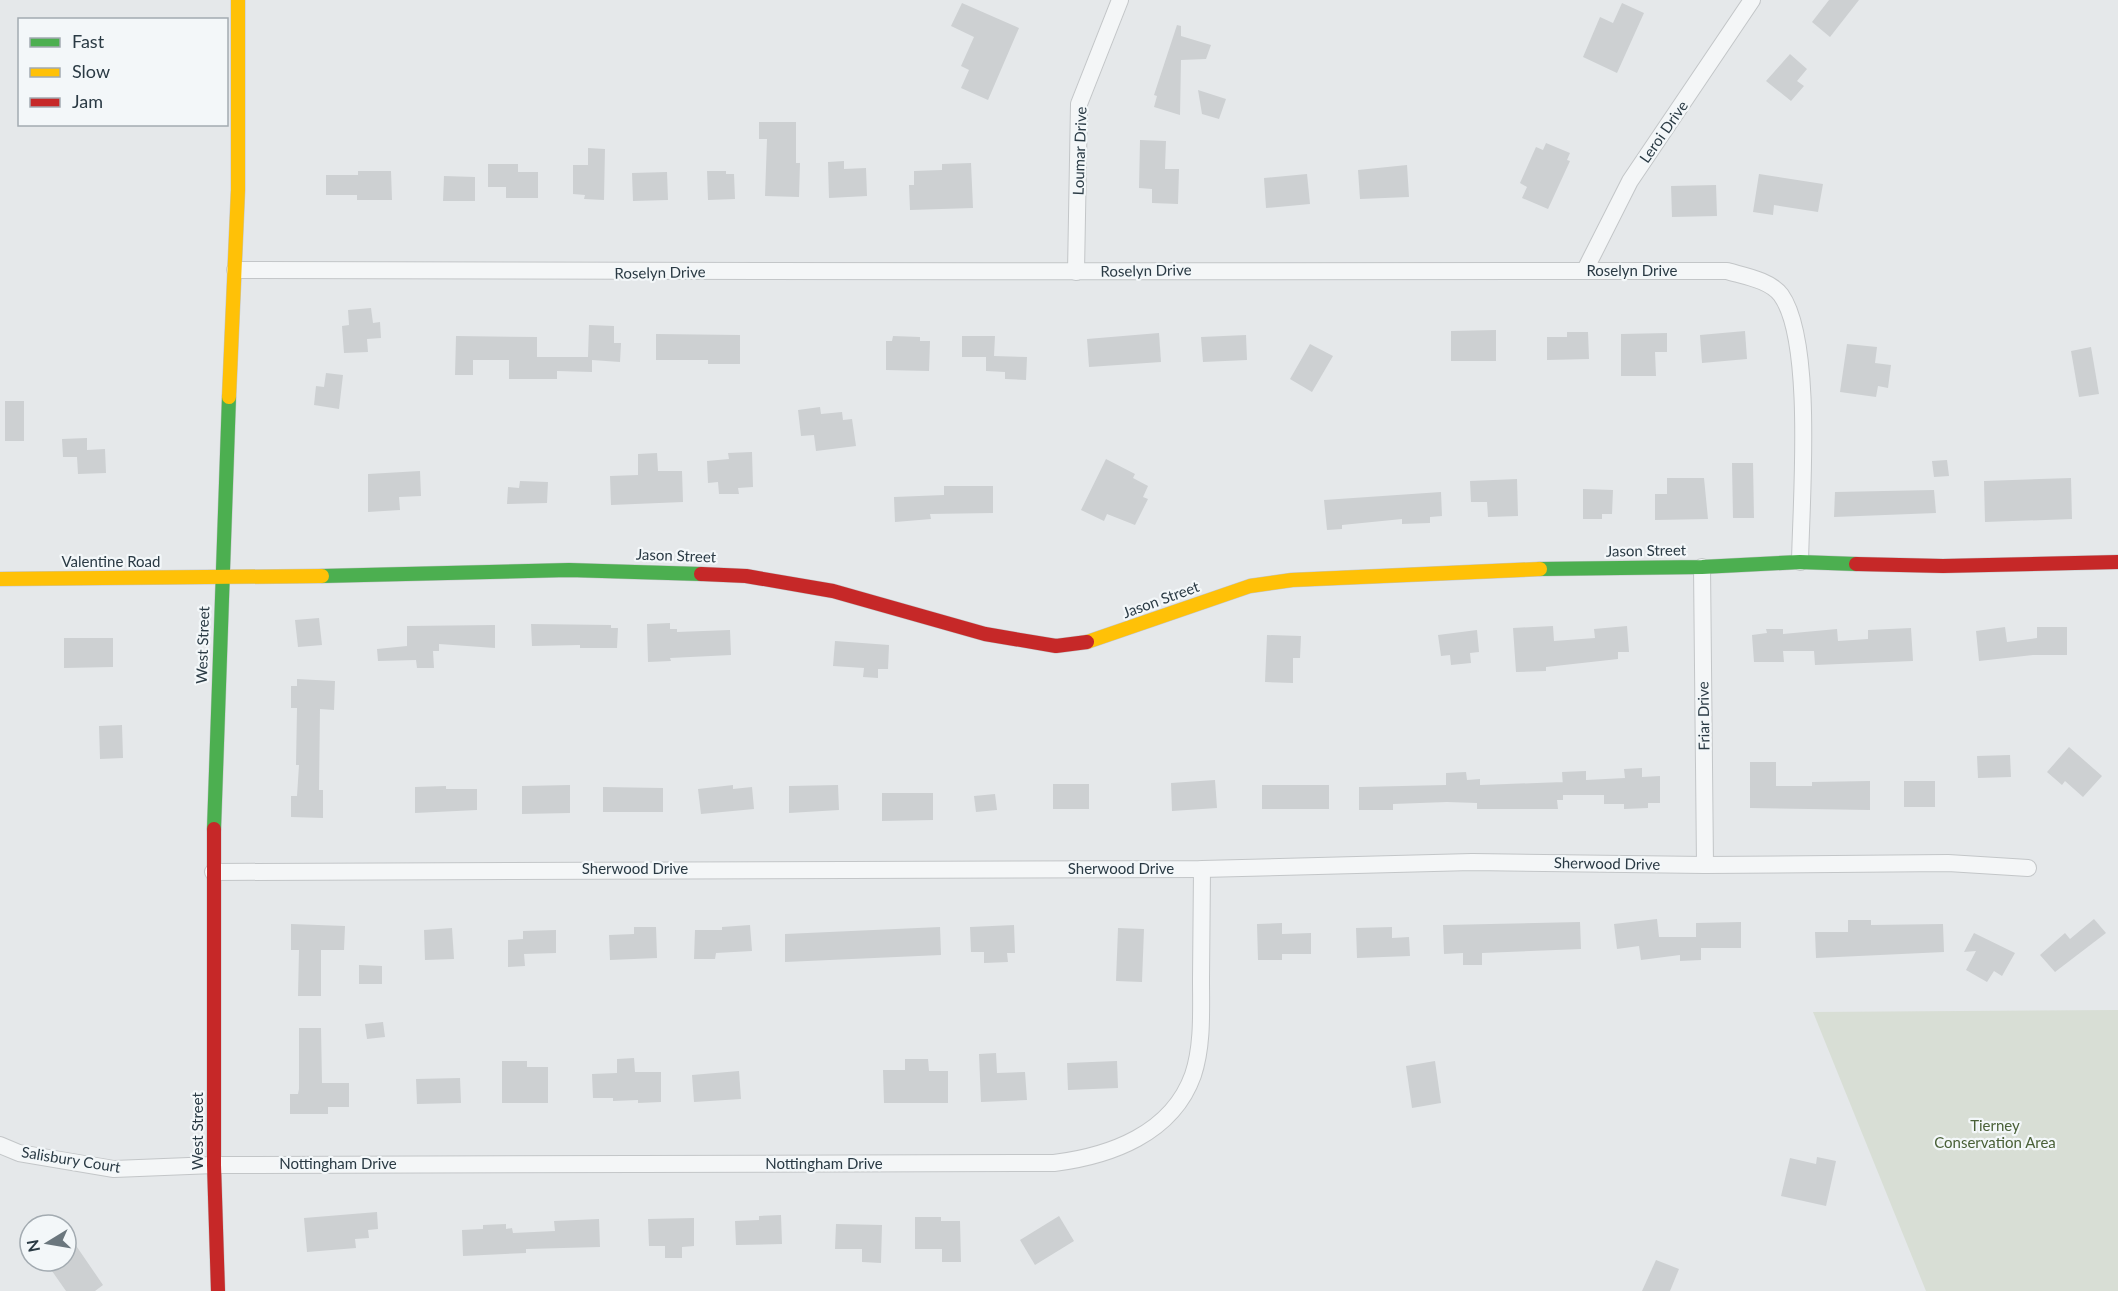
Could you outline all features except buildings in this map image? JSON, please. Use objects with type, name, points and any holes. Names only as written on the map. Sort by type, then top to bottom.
[{"type":"street","name":"West Street","points":[[218,1291],[214,1165],[213,872],[238,190],[238,0]]},
{"type":"street","name":"Loumar Drive","points":[[1077,272],[1079,104],[1120,0]]},
{"type":"street","name":"Leroi Drive","points":[[1586,270],[1630,181],[1752,0]]},
{"type":"street","name":"Roselyn Drive","points":[[235,270],[586,274],[1334,269],[1727,272],[1759,281],[1780,294],[1796,325],[1801,372],[1800,562]]},
{"type":"street","name":"Jason Street","points":[[222,579],[569,570],[746,576],[832,591],[985,634],[1056,646],[1098,639],[1240,589],[1281,581],[1490,569],[1702,567],[1800,562],[1943,566],[2118,562]]},
{"type":"street","name":"Friar Drive","points":[[1702,567],[1705,865]]},
{"type":"street","name":"Valentine Road","points":[[0,579],[222,579]]},
{"type":"street","name":"Sherwood Drive","points":[[213,872],[1202,869],[1472,862],[1705,865],[1948,862],[2028,868]]},
{"type":"street","name":"Nottingham Drive","points":[[214,1165],[1054,1163],[1087,1159],[1116,1150],[1141,1137],[1183,1096],[1193,1073],[1201,1016],[1202,869]]},
{"type":"street","name":"Salisbury Court","points":[[0,1146],[19,1153],[114,1170],[214,1165]]},
{"type":"green space","name":"Tierney Conservation Area","points":[[2118,1010],[2118,1291],[1926,1291],[1813,1012]]},
{"type":"traffic: fast","points":[[214,829],[229,397]]},
{"type":"traffic: fast","points":[[1540,569],[1702,567],[1800,562],[1856,564]]},
{"type":"traffic: fast","points":[[322,576],[569,570],[701,574]]},
{"type":"traffic: slow","points":[[229,397],[238,190],[238,0]]},
{"type":"traffic: slow","points":[[1087,642],[1250,586],[1292,580],[1540,569]]},
{"type":"traffic: slow","points":[[0,579],[322,576]]},
{"type":"traffic: jam","points":[[1856,564],[1943,566],[2118,562]]},
{"type":"traffic: jam","points":[[701,574],[746,576],[833,591],[985,634],[1056,646],[1087,642]]},
{"type":"traffic: jam","points":[[214,829],[214,1165],[218,1291]]}]
